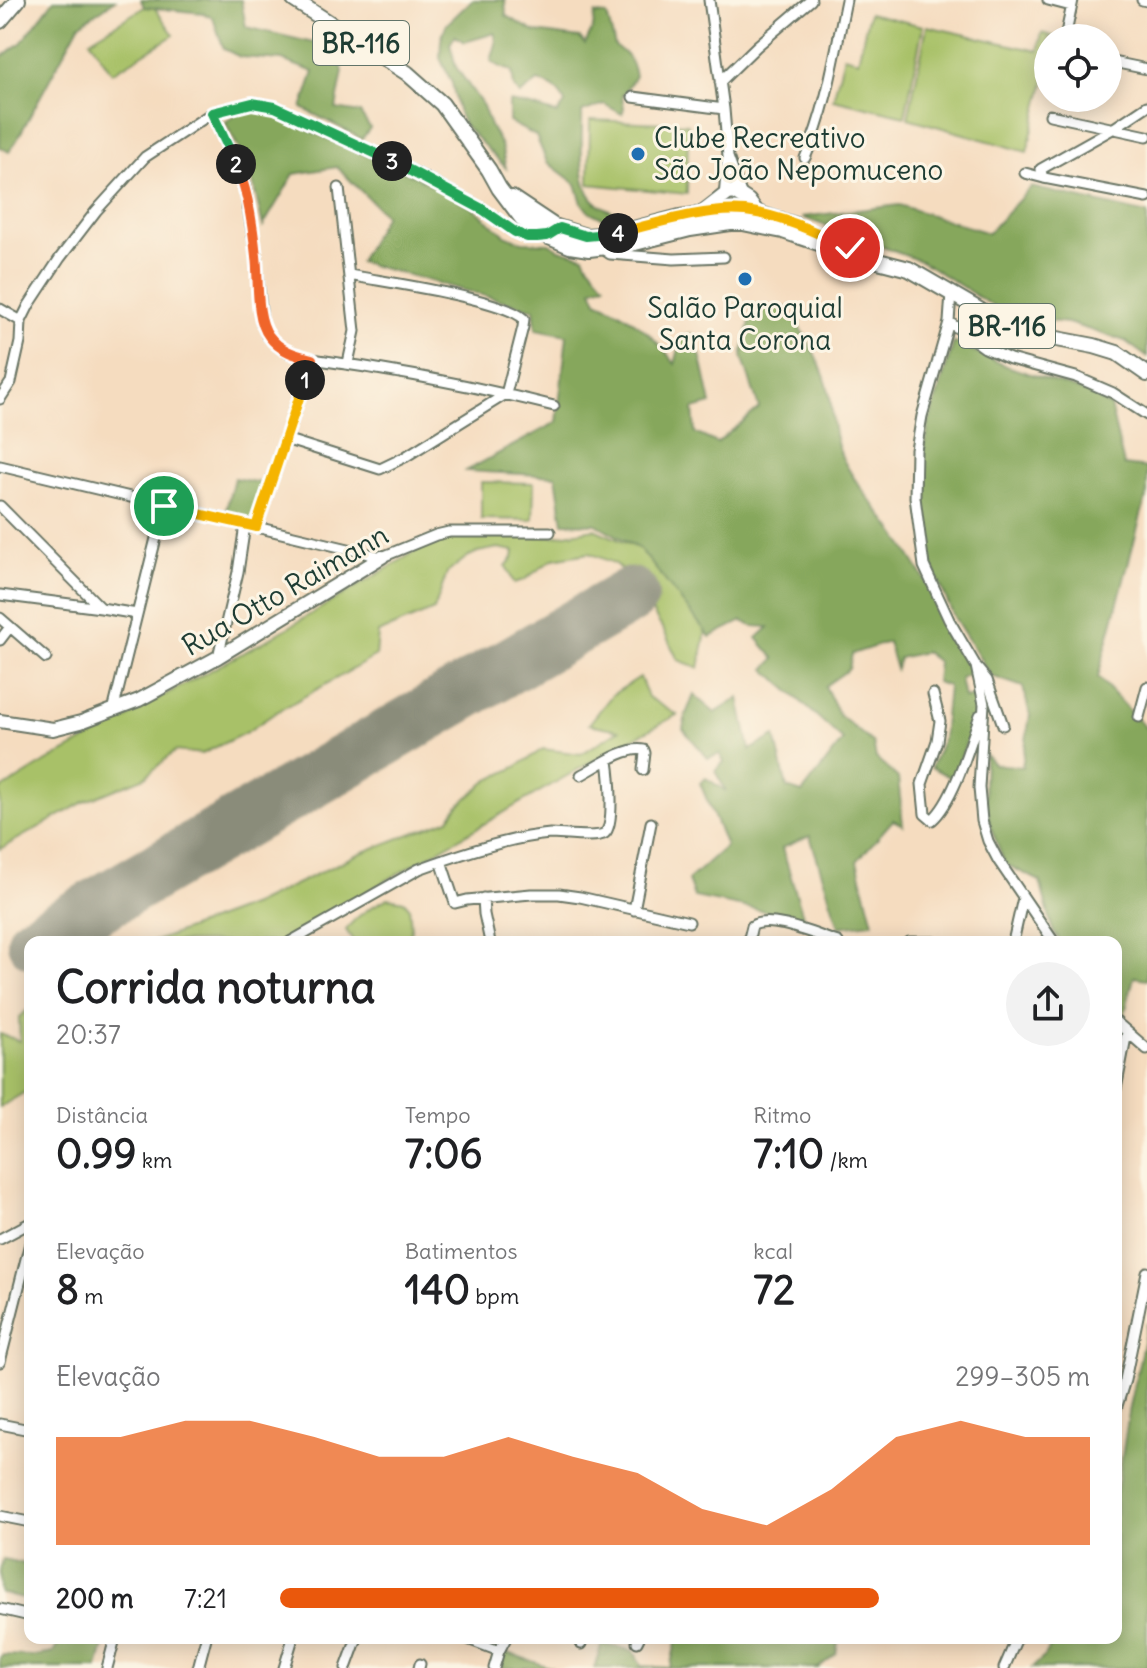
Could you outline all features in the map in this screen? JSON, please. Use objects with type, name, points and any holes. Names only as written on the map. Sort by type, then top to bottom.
[{"type":"main road","points":[[0,21],[18,0]]},
{"type":"main road","name":"BR-116","points":[[294,0],[407,73],[442,104],[523,220],[553,232],[570,246],[589,249],[600,242],[680,217],[738,210],[783,231],[909,269],[1009,327],[1117,353],[1147,374]]},
{"type":"main road","name":"BR-116","points":[[600,242],[650,241],[738,210]]},
{"type":"street","points":[[709,0],[728,157],[738,210]]},
{"type":"street","points":[[720,82],[811,0]]},
{"type":"street","points":[[805,158],[823,108],[846,0]]},
{"type":"street","points":[[1048,0],[1072,3],[1068,24]]},
{"type":"street","points":[[1122,64],[1147,69]]},
{"type":"street","points":[[633,97],[724,109]]},
{"type":"street","points":[[0,399],[11,382],[20,342],[21,321],[60,258],[96,211],[145,157],[212,113],[252,103],[275,107],[416,173],[482,209],[515,232],[527,237],[553,232]]},
{"type":"street","points":[[1043,174],[1147,106]]},
{"type":"street","points":[[212,113],[243,177],[256,255],[262,322],[267,335],[278,346],[312,359],[348,363],[554,406]]},
{"type":"street","points":[[1050,115],[1147,136]]},
{"type":"street","points":[[728,157],[738,210]]},
{"type":"street","points":[[1025,173],[1043,174],[1147,198]]},
{"type":"street","points":[[339,188],[355,331],[348,363]]},
{"type":"street","points":[[650,241],[652,256]]},
{"type":"street","points":[[600,242],[610,254],[674,259],[724,257]]},
{"type":"street","points":[[285,439],[380,469],[405,457],[506,394],[523,327],[524,319],[519,314],[464,297],[349,275]]},
{"type":"street","points":[[951,293],[949,322],[922,416],[916,450],[915,497],[924,566],[949,620],[987,680],[1003,725]]},
{"type":"street","points":[[0,309],[21,321]]},
{"type":"street","points":[[949,322],[985,348],[1010,359],[1076,377],[1113,393],[1147,415]]},
{"type":"street","points":[[256,527],[312,359]]},
{"type":"street","points":[[0,466],[382,557]]},
{"type":"street","points":[[0,506],[101,608]]},
{"type":"street","points":[[113,711],[164,506]]},
{"type":"street","points":[[218,657],[238,572],[245,525]]},
{"type":"street","name":"Rua Otto Raimann","points":[[0,721],[53,729],[139,700],[218,657],[382,557],[436,535],[449,532],[550,532]]},
{"type":"street","points":[[0,595],[137,614]]},
{"type":"street","points":[[0,618],[46,658]]},
{"type":"street","points":[[0,640],[10,627]]},
{"type":"street","points":[[976,666],[984,704],[979,788],[982,821],[998,860],[1050,936]]},
{"type":"street","points":[[1139,717],[1147,687]]},
{"type":"street","points":[[933,694],[940,721],[937,741],[922,784],[925,814],[932,820],[955,783],[984,704]]},
{"type":"street","points":[[581,775],[625,752],[641,748],[645,753],[643,770]]},
{"type":"street","points":[[301,936],[419,869],[441,861],[539,835],[599,836],[608,829],[612,782],[608,761]]},
{"type":"street","points":[[634,910],[651,823]]},
{"type":"street","points":[[441,861],[455,903],[483,898],[559,894],[689,922]]},
{"type":"street","points":[[483,898],[489,936]]},
{"type":"street","points":[[1014,936],[1023,898]]},
{"type":"street","points":[[750,936],[752,926],[759,921],[818,936]]},
{"type":"street","points":[[1122,1027],[1147,1049]]},
{"type":"street","points":[[1122,1058],[1127,1032]]},
{"type":"street","points":[[0,1239],[24,1226]]},
{"type":"street","points":[[0,1362],[24,1267]]},
{"type":"street","points":[[1122,1390],[1147,1272]]},
{"type":"street","points":[[0,1424],[24,1429]]},
{"type":"street","points":[[0,1516],[24,1521]]},
{"type":"street","points":[[0,1609],[24,1615]]},
{"type":"street","points":[[107,1668],[113,1644]]},
{"type":"street","points":[[198,1668],[204,1644]]},
{"type":"street","points":[[284,1668],[291,1644]]},
{"type":"street","points":[[346,1668],[355,1644]]},
{"type":"street","points":[[481,1644],[499,1651]]},
{"type":"street","points":[[494,1668],[503,1644]]},
{"type":"street","points":[[1004,1668],[1014,1644]]},
{"type":"green space","points":[[54,0],[115,0],[79,25],[9,152],[0,147],[0,58],[21,43]]},
{"type":"green space","points":[[141,0],[241,0],[246,27],[335,48],[343,71],[336,109],[360,113],[370,128],[362,139],[302,108],[314,72],[282,60],[240,57],[224,49],[213,18],[203,13],[144,7]]},
{"type":"green space","points":[[472,0],[505,0],[506,16],[535,32],[580,38],[585,44],[593,28],[595,14],[607,15],[615,46],[629,58],[635,76],[622,96],[622,114],[604,104],[582,112],[585,181],[597,203],[645,222],[631,226],[612,223],[588,211],[576,184],[547,162],[536,136],[509,122],[509,102],[557,114],[565,104],[555,89],[538,81],[520,95],[514,87],[512,71],[491,61],[496,44],[495,33],[465,42],[455,36],[450,44],[456,67],[483,106],[501,145],[506,168],[464,125],[452,83],[440,58],[441,40],[446,25]]},
{"type":"green space","points":[[151,3],[174,35],[112,73],[90,40]]},
{"type":"green space","points":[[869,13],[923,26],[905,116],[833,99],[844,56],[858,60]]},
{"type":"green space","points":[[927,26],[1034,50],[1034,112],[1037,112],[1027,152],[908,118]]},
{"type":"green space","points":[[260,109],[417,177],[476,210],[505,235],[522,242],[549,243],[584,256],[605,284],[592,289],[597,301],[620,312],[640,327],[675,364],[682,337],[691,333],[701,358],[711,404],[693,409],[695,433],[717,443],[759,408],[742,356],[754,305],[788,308],[824,374],[842,457],[909,553],[938,603],[973,672],[960,678],[964,698],[975,696],[979,708],[953,779],[931,767],[943,738],[948,686],[936,682],[938,662],[925,652],[899,658],[896,669],[888,642],[852,654],[849,669],[825,686],[839,715],[873,743],[876,758],[898,778],[903,825],[893,820],[857,861],[873,923],[839,927],[810,836],[782,848],[804,919],[694,897],[688,880],[726,846],[700,783],[706,778],[726,791],[715,771],[724,762],[720,754],[708,758],[683,729],[694,695],[715,713],[739,698],[750,750],[775,736],[787,788],[802,793],[843,740],[765,669],[775,659],[757,638],[769,627],[752,626],[742,621],[710,637],[640,549],[596,524],[563,523],[556,476],[466,471],[557,422],[567,335],[536,329],[534,309],[359,262],[385,215],[337,167],[294,174],[263,226],[250,170],[225,122],[241,112]]},
{"type":"green space","name":"Clube Recreativo São João Nepomuceno","points":[[590,120],[688,124],[687,194],[589,184]]},
{"type":"green space","points":[[1031,187],[1147,214],[1147,357],[1125,341],[1068,323],[1010,317],[923,262],[802,217],[899,205],[988,233]]},
{"type":"green space","points":[[954,342],[1006,366],[1086,392],[1110,406],[1124,465],[1147,468],[1147,493],[1098,677],[1147,729],[1147,979],[1134,977],[1123,1020],[1122,936],[1057,936],[1040,881],[1005,864],[990,825],[984,787],[985,754],[994,764],[1022,767],[1030,715],[1023,687],[991,676],[954,617],[931,563],[923,500],[924,453],[929,422]]},
{"type":"green space","points":[[234,478],[266,484],[254,522],[225,514]]},
{"type":"green space","points":[[481,482],[534,483],[533,520],[481,519]]},
{"type":"green space","points":[[594,529],[640,549],[706,631],[699,668],[678,660],[632,580],[614,563],[589,553],[553,559],[524,580],[514,583],[506,566],[513,558],[514,551],[498,548],[478,552],[447,573],[434,610],[378,633],[376,656],[247,732],[202,754],[175,751],[145,777],[84,802],[0,849],[0,790],[131,716],[131,713],[269,639],[442,536],[555,536]]},
{"type":"green space","points":[[640,677],[648,697],[677,715],[290,936],[169,936],[253,905],[356,855],[449,819],[458,806],[487,781],[543,749],[581,754],[619,730],[589,724],[612,695]]},
{"type":"green space","points":[[388,898],[404,901],[409,907],[409,936],[350,936],[346,930],[365,911]]},
{"type":"green space","points":[[24,1013],[24,1093],[0,1107],[0,1034],[20,1041],[19,1017]]},
{"type":"green space","points":[[1147,1323],[1147,1668],[1032,1668],[1052,1644],[1122,1644],[1122,1457]]},
{"type":"green space","points":[[3,1559],[24,1564],[24,1598],[0,1593]]},
{"type":"green space","points":[[58,1644],[104,1644],[98,1668],[0,1668],[2,1655],[53,1653]]},
{"type":"green space","points":[[602,1644],[634,1651],[641,1666],[670,1668],[594,1668]]},
{"type":"green space","points":[[676,1644],[838,1644],[836,1654],[818,1668],[670,1668]]},
{"type":"green space","points":[[505,1652],[552,1668],[500,1668]]},
{"type":"runway","points":[[45,936],[631,595]]},
{"type":"place","name":"Clube Recreativo São João Nepomuceno","points":[[638,154]]},
{"type":"place","name":"Salão Paroquial Santa Corona","points":[[745,279]]},
{"type":"route","points":[[164,506],[256,527],[312,359],[290,353],[267,335],[262,322],[256,255],[243,177],[212,113],[252,103],[275,107],[416,173],[527,237],[547,236],[560,228],[586,236],[601,236],[680,217],[743,211],[814,232],[850,248]]}]
